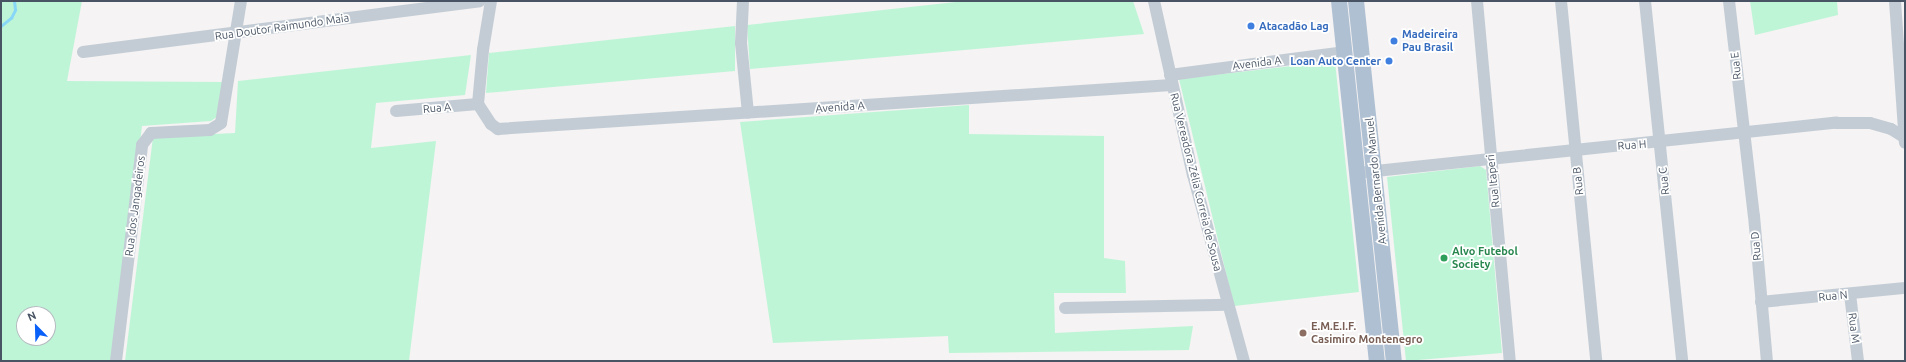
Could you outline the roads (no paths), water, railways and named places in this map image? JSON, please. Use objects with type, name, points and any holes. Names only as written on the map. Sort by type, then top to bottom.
[{"type":"main road","name":"Avenida Bernardo Manuel","points":[[1340,1],[1377,361]]},
{"type":"main road","name":"Avenida Bernardo Manuel","points":[[1356,1],[1376,170],[1394,361]]},
{"type":"street","points":[[235,33],[241,1]]},
{"type":"street","name":"Rua Doutor Raimundo Maia","points":[[84,52],[480,1]]},
{"type":"street","points":[[478,104],[483,50],[491,1]]},
{"type":"street","points":[[743,1],[741,44],[748,113]]},
{"type":"street","name":"Rua Vereadora Zélia Correia de Sousa","points":[[1154,1],[1171,80],[1228,305],[1244,361]]},
{"type":"street","name":"Rua Itaperi","points":[[1477,1],[1490,158],[1510,361]]},
{"type":"street","name":"Rua B","points":[[1561,1],[1596,361]]},
{"type":"street","name":"Rua C","points":[[1645,1],[1682,361]]},
{"type":"street","name":"Rua E","points":[[1729,1],[1743,131]]},
{"type":"street","points":[[1895,1],[1904,140]]},
{"type":"street","name":"Rua dos Jangadeiros","points":[[116,361],[142,145],[146,137],[158,132],[210,130],[221,123],[224,116],[235,33]]},
{"type":"street","name":"Avenida A","points":[[478,104],[491,124],[498,129],[748,113],[1171,80],[1345,52]]},
{"type":"street","name":"Rua A","points":[[396,111],[478,104]]},
{"type":"street","name":"Rua H","points":[[1357,173],[1575,149],[1660,142],[1743,131],[1836,123],[1870,124],[1891,129],[1904,140]]},
{"type":"street","name":"Rua D","points":[[1743,131],[1754,216],[1767,361]]},
{"type":"street","name":"Rua N","points":[[1761,302],[1905,288]]},
{"type":"street","name":"Rua M","points":[[1850,294],[1858,361]]},
{"type":"street","points":[[1065,308],[1228,305]]},
{"type":"waterway","points":[[1,26],[11,18],[15,10],[14,1]]},
{"type":"place","name":"Atacadão Lag","points":[[1251,26]]},
{"type":"place","name":"Madeireira Pau Brasil","points":[[1394,41]]},
{"type":"place","name":"Loan Auto Center","points":[[1389,61]]},
{"type":"place","name":"Alvo Futebol Society","points":[[1444,258]]},
{"type":"place","name":"E.M.E.I.F. Casimiro Montenegro","points":[[1303,333]]}]
